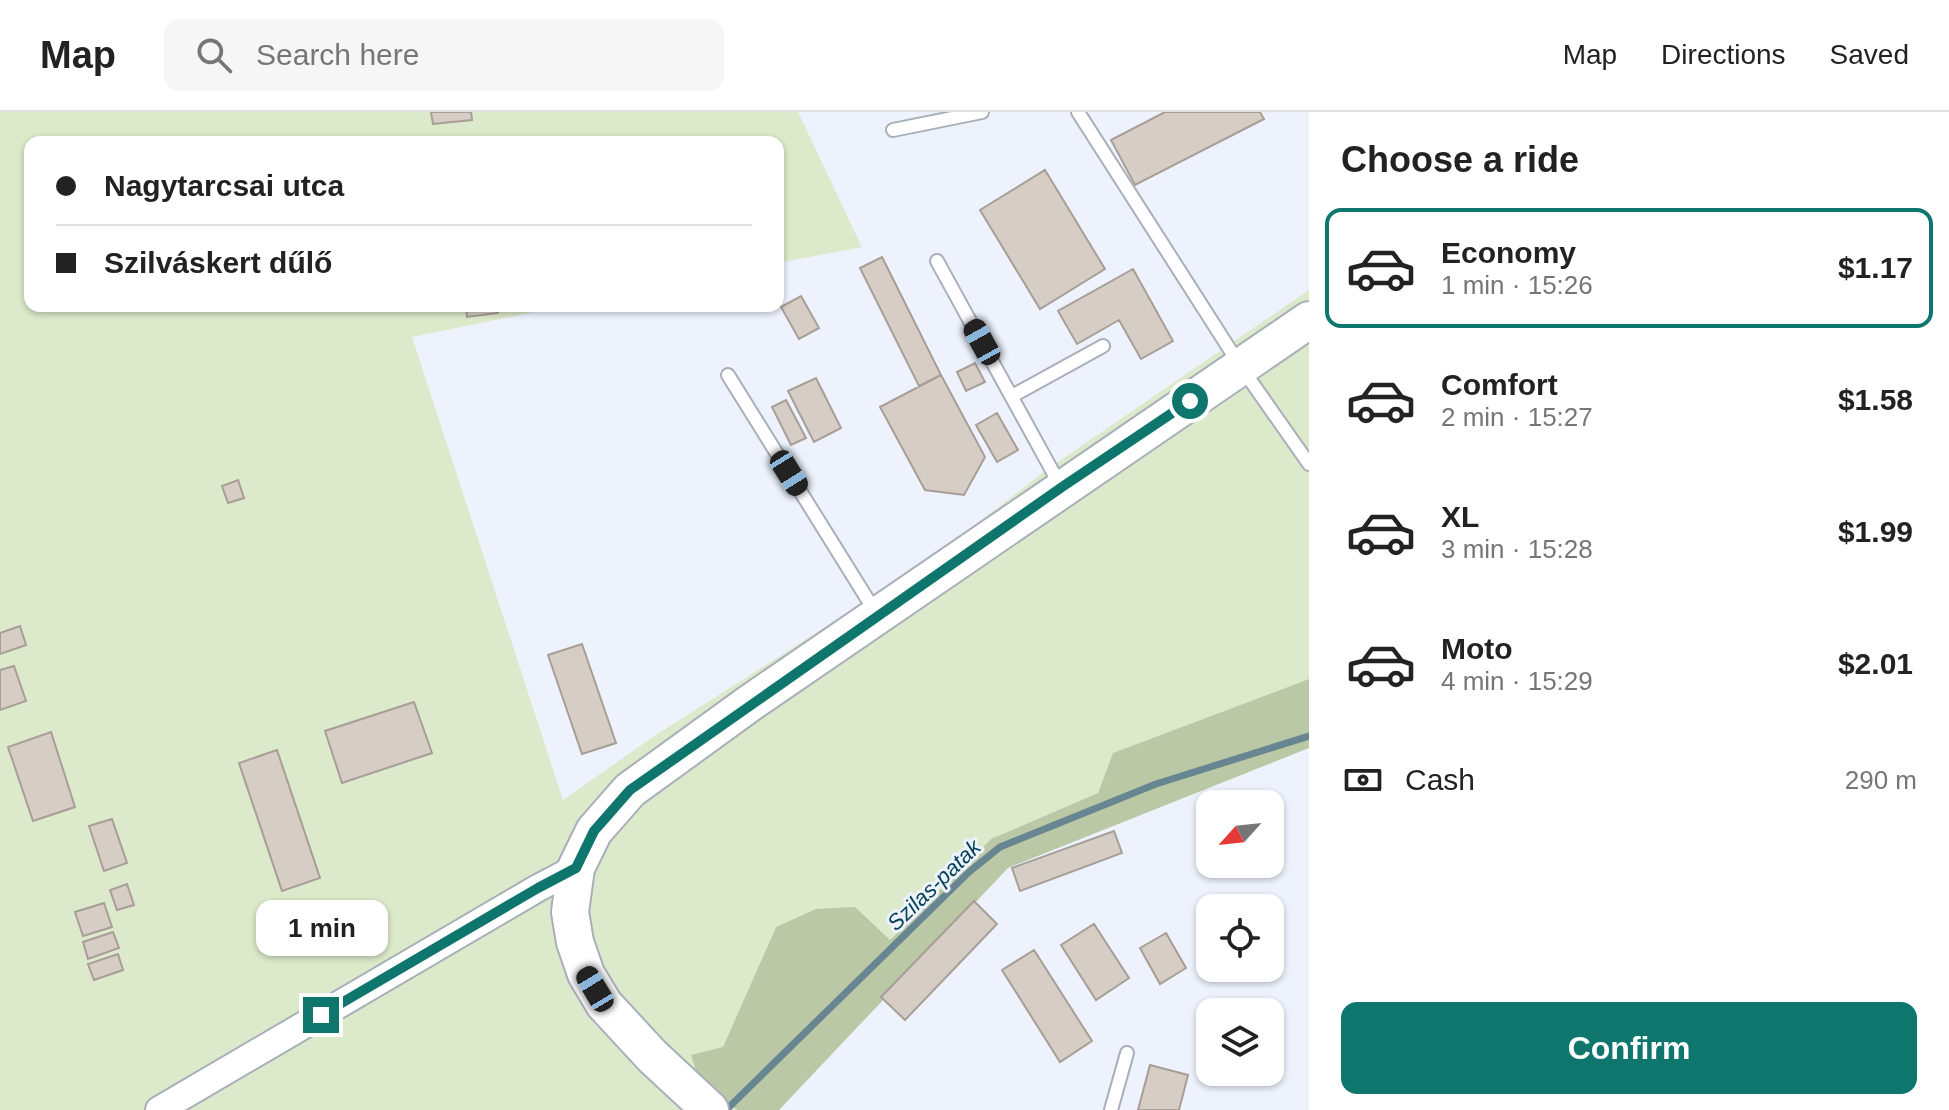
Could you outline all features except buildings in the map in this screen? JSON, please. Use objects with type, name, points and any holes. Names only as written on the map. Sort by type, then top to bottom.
[{"type":"main road","points":[[706,1107],[652,1056],[604,1004],[586,974],[575,942],[570,912],[576,868],[594,831],[630,790],[1062,487],[1309,320]]},
{"type":"street","points":[[159,1110],[576,868]]},
{"type":"lane","points":[[893,130],[982,112]]},
{"type":"lane","points":[[1078,112],[1241,367],[1309,464]]},
{"type":"lane","points":[[937,261],[1062,487]]},
{"type":"lane","points":[[1012,396],[1103,346]]},
{"type":"lane","points":[[728,375],[878,616]]},
{"type":"lane","points":[[1111,1110],[1127,1053]]},
{"type":"green space","points":[[0,112],[798,112],[862,247],[784,262],[784,136],[24,136],[24,312],[535,312],[412,337],[563,800],[650,739],[930,560],[1049,468],[1309,290],[1309,679],[1113,753],[1098,793],[991,839],[889,940],[776,927],[723,1047],[699,1080],[737,1110],[0,1110]]},
{"type":"green space","points":[[1309,679],[1309,748],[1204,790],[1196,790],[1196,793],[1008,868],[779,1110],[737,1110],[699,1080],[691,1055],[723,1047],[776,927],[816,909],[855,907],[890,940],[991,839],[1098,793],[1113,753]]},
{"type":"waterway","name":"Szilas-patak","points":[[726,1110],[969,872],[1000,847],[1156,784],[1309,736]]},
{"type":"route","points":[[321,1015],[576,868],[594,831],[630,790],[750,703],[1190,401]]}]
